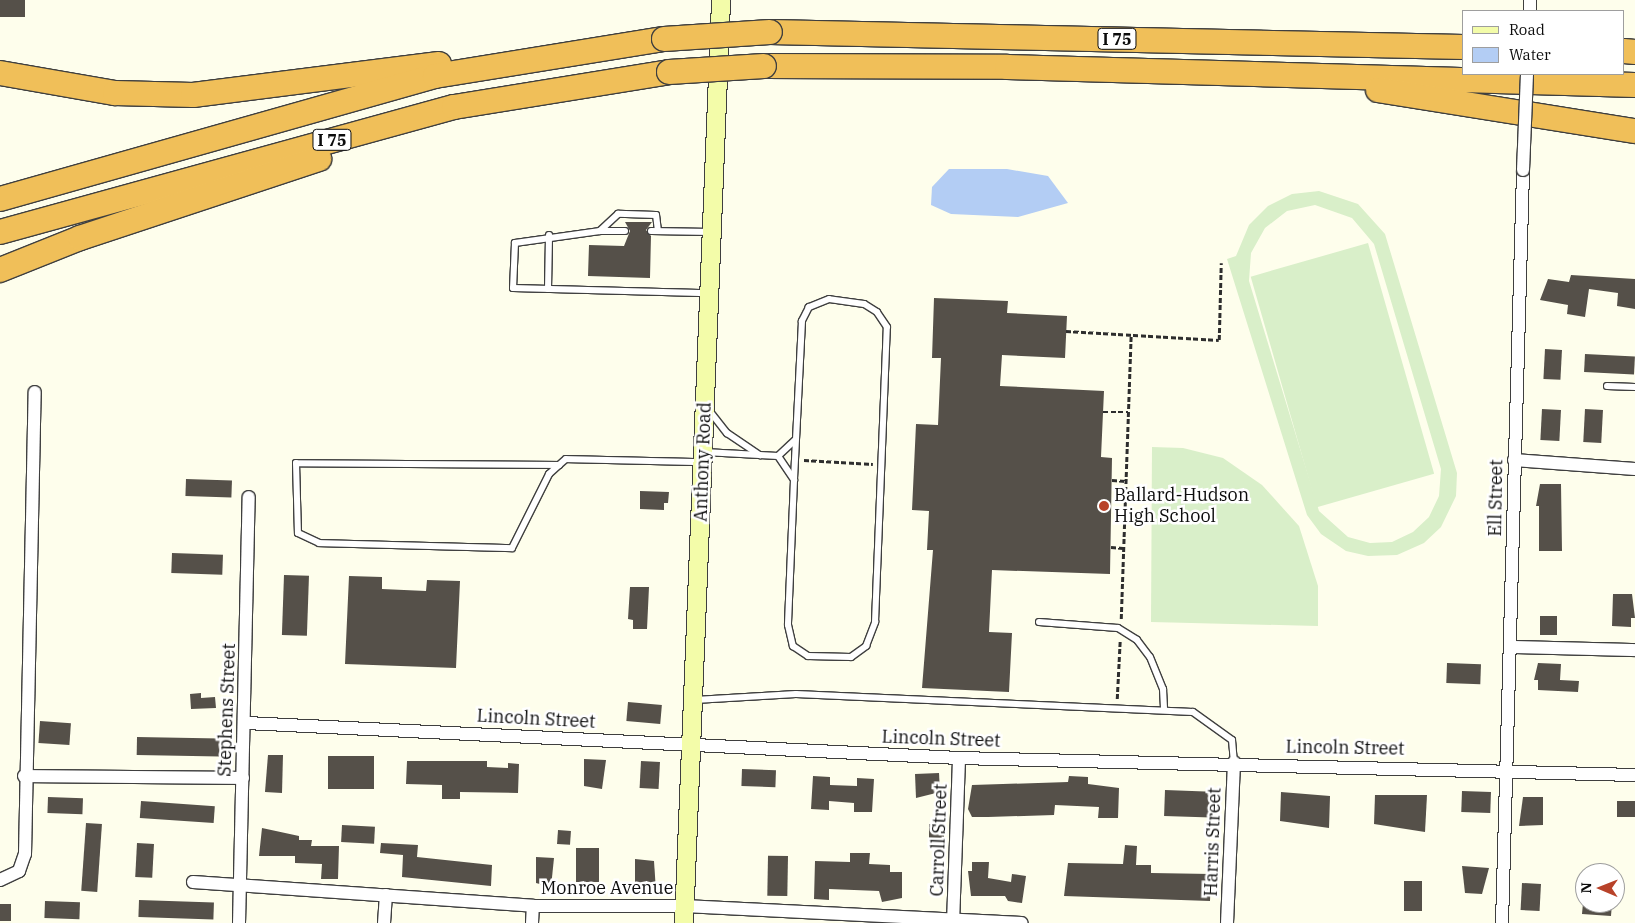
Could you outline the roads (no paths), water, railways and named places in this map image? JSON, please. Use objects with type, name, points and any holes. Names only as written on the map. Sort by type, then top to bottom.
[{"type":"highway","name":"I 75","points":[[0,199],[357,96],[514,61],[664,39],[770,32],[1462,47]]},
{"type":"highway","points":[[0,73],[115,93],[192,95],[428,64],[514,61]]},
{"type":"highway","name":"I 75","points":[[0,232],[454,107],[669,72],[764,66],[869,64],[1635,85]]},
{"type":"highway","points":[[1293,76],[1635,131]]},
{"type":"highway","points":[[0,270],[454,107]]},
{"type":"street","name":"Anthony Road","points":[[684,914],[721,0]]},
{"type":"street","name":"Ell Street","points":[[1502,923],[1511,647],[1514,460],[1527,75]]},
{"type":"street","points":[[0,880],[18,871],[25,854],[24,776],[35,392]]},
{"type":"street","points":[[1514,460],[1635,469]]},
{"type":"street","name":"Stephens Street","points":[[240,923],[246,723],[249,497]]},
{"type":"street","points":[[1511,647],[1635,650]]},
{"type":"street","name":"Lincoln Street","points":[[246,723],[959,758],[1234,762],[1507,769],[1635,775]]},
{"type":"street","name":"Carroll Street","points":[[953,922],[959,758]]},
{"type":"street","name":"Harris Street","points":[[1227,923],[1234,762]]},
{"type":"street","points":[[24,776],[243,778]]},
{"type":"street","name":"Monroe Avenue","points":[[193,882],[533,906],[684,914],[1022,923]]},
{"type":"street","points":[[384,923],[386,895]]},
{"type":"street","points":[[532,923],[533,906]]},
{"type":"lane","points":[[600,231],[618,214],[656,215],[655,231],[712,232]]},
{"type":"lane","points":[[625,231],[549,234],[515,243],[513,288],[709,293]]},
{"type":"lane","points":[[548,289],[549,234]]},
{"type":"lane","points":[[829,299],[864,304],[877,312],[886,327],[875,622],[866,646],[837,660],[808,656],[792,646],[788,611],[795,440],[799,339],[809,307],[829,299]]},
{"type":"lane","points":[[1607,386],[1635,387]]},
{"type":"lane","points":[[705,404],[727,433],[761,455]]},
{"type":"lane","points":[[559,465],[296,463],[298,533],[319,543],[512,548],[549,474],[566,459],[778,456],[795,440]]},
{"type":"lane","points":[[778,456],[794,480]]},
{"type":"lane","points":[[1039,622],[1120,629],[1150,657],[1163,689],[1164,710]]},
{"type":"lane","points":[[694,700],[796,694],[1193,712],[1213,722],[1232,740],[1234,762]]},
{"type":"water","points":[[949,169],[1007,169],[1048,176],[1068,203],[1018,217],[951,214],[931,205],[932,187]]},
{"type":"place","name":"Ballard-Hudson High School","points":[[1104,506]]}]
